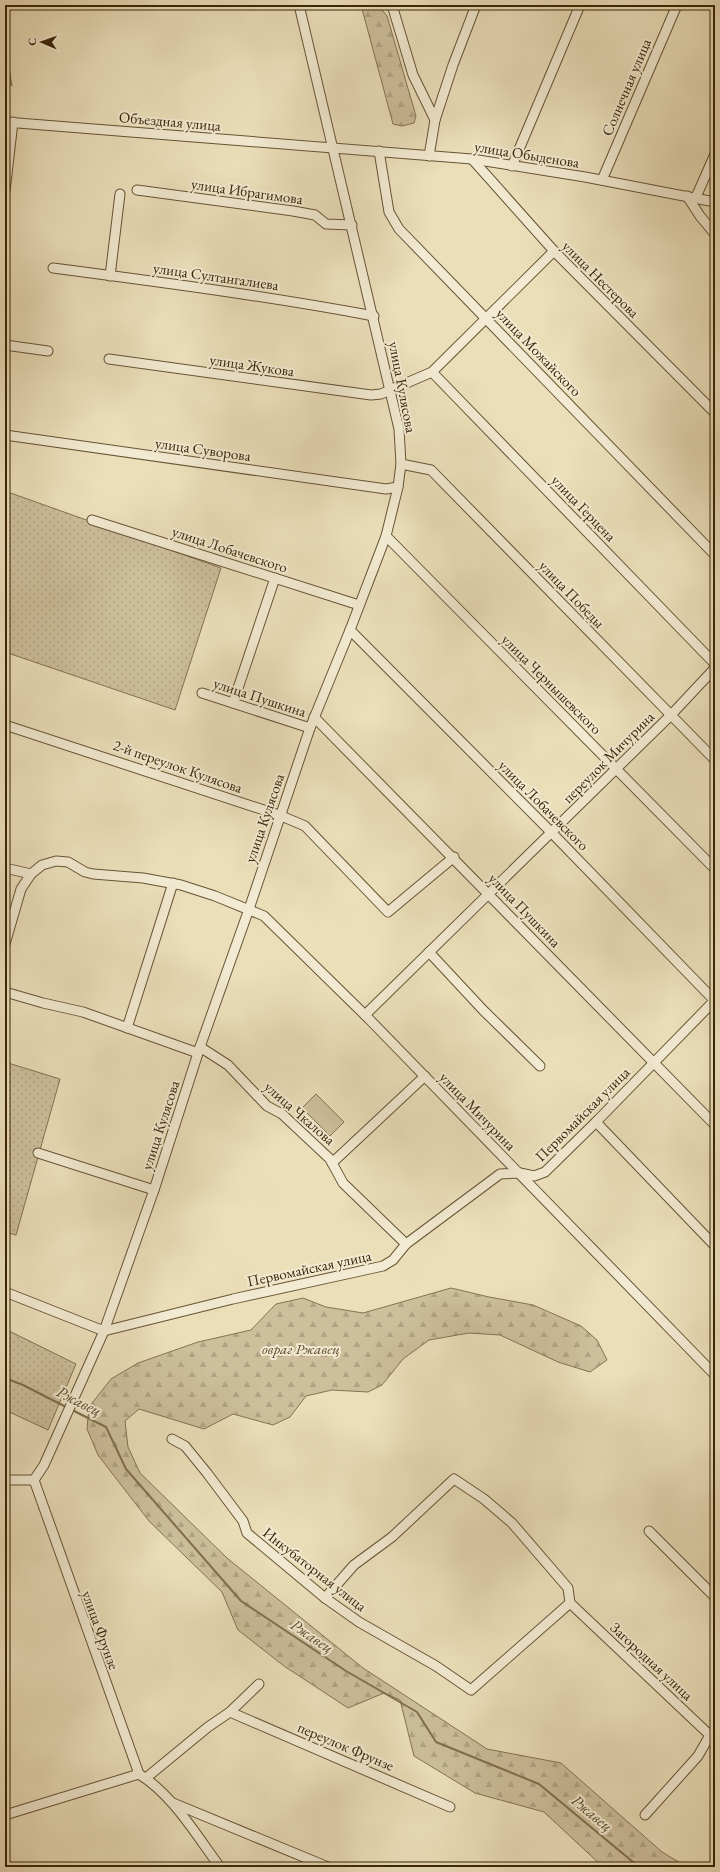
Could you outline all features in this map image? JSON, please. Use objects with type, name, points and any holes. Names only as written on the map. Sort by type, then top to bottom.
[{"type":"street","name":"улица Кулясова","points":[[34,1480],[44,1465],[104,1331],[154,1190],[199,1050],[249,909],[314,716],[350,630],[386,536],[398,487],[401,464],[399,429],[374,316],[299,5]]},
{"type":"street","points":[[392,5],[413,75],[435,120]]},
{"type":"street","points":[[429,156],[435,120],[453,65],[476,5]]},
{"type":"street","points":[[512,166],[580,5]]},
{"type":"street","name":"Солнечная улица","points":[[602,180],[677,5]]},
{"type":"street","name":"Объездная улица","points":[[9,122],[334,149]]},
{"type":"street","points":[[5,191],[9,122]]},
{"type":"street","name":"улица Обыденова","points":[[334,149],[379,151],[472,159],[602,180],[692,196],[715,202]]},
{"type":"street","name":"улица Можайского","points":[[379,151],[388,212],[399,229],[715,555]]},
{"type":"street","points":[[715,154],[692,196],[700,216],[715,234]]},
{"type":"street","name":"улица Нестерова","points":[[472,159],[554,251],[715,413]]},
{"type":"street","name":"улица Ибрагимова","points":[[137,190],[293,211],[315,215],[326,224],[352,225]]},
{"type":"street","points":[[110,276],[120,194]]},
{"type":"street","points":[[432,372],[554,251]]},
{"type":"street","name":"улица Султангалиева","points":[[53,268],[295,301],[374,316]]},
{"type":"street","points":[[5,345],[48,351]]},
{"type":"street","name":"улица Жукова","points":[[109,359],[371,395],[381,394],[432,372]]},
{"type":"street","name":"улица Герцена","points":[[432,372],[715,664]]},
{"type":"street","name":"улица Суворова","points":[[5,435],[386,489],[398,487]]},
{"type":"street","name":"улица Победы","points":[[401,464],[431,470],[715,760]]},
{"type":"street","name":"улица Лобачевского","points":[[92,520],[359,605]]},
{"type":"street","name":"улица Чернышевского","points":[[386,536],[715,869]]},
{"type":"street","points":[[234,703],[274,578]]},
{"type":"street","name":"улица Лобачевского","points":[[350,630],[551,832],[715,1000]]},
{"type":"street","name":"переулок Мичурина","points":[[365,1015],[670,715],[715,668]]},
{"type":"street","name":"улица Пушкина","points":[[202,693],[310,728]]},
{"type":"street","name":"улица Пушкина","points":[[314,716],[454,857],[715,1125]]},
{"type":"street","name":"2-й переулок Кулясова","points":[[5,725],[67,744],[280,815],[305,826],[388,912],[454,857]]},
{"type":"street","name":"улица Мичурина","points":[[30,874],[42,865],[56,861],[68,862],[85,872],[94,874],[143,878],[174,883],[249,909],[264,916],[425,1076],[712,1369],[715,1375]]},
{"type":"street","points":[[5,868],[30,874],[21,889],[16,902],[5,944]]},
{"type":"street","points":[[127,1028],[174,883]]},
{"type":"street","points":[[429,952],[483,1010],[540,1066]]},
{"type":"street","name":"улица Чкалова","points":[[5,992],[43,1003],[83,1012],[217,1057],[228,1065],[266,1106],[282,1114],[330,1159],[343,1183],[406,1244]]},
{"type":"street","name":"Первомайская улица","points":[[104,1331],[233,1299],[383,1266],[394,1260],[406,1244],[500,1174],[520,1173],[534,1176],[545,1172],[715,1000]]},
{"type":"street","points":[[332,1163],[425,1076]]},
{"type":"street","points":[[596,1122],[715,1246]]},
{"type":"street","points":[[38,1153],[154,1190]]},
{"type":"street","points":[[5,1292],[104,1331]]},
{"type":"street","name":"Инкубаторная улица","points":[[172,1439],[185,1446],[207,1473],[243,1521],[247,1534],[325,1598],[359,1622],[436,1666],[471,1690],[570,1603]]},
{"type":"street","points":[[325,1598],[354,1565],[392,1537],[454,1479],[484,1499],[512,1523],[568,1588],[570,1603]]},
{"type":"street","points":[[5,1480],[34,1480]]},
{"type":"street","name":"улица Фрунзе","points":[[34,1480],[142,1776],[172,1802],[220,1867]]},
{"type":"street","points":[[649,1531],[715,1597]]},
{"type":"street","name":"Загородная улица","points":[[570,1603],[713,1735]]},
{"type":"street","points":[[5,1815],[142,1776],[230,1712],[259,1684]]},
{"type":"street","name":"переулок Фрунзе","points":[[230,1712],[450,1806]]},
{"type":"street","points":[[645,1815],[698,1756],[713,1735]]},
{"type":"street","name":"улица Фрунзе","points":[[172,1802],[328,1867]]},
{"type":"green space","points":[[361,5],[378,5],[387,16],[416,116],[414,123],[402,126],[393,124]]},
{"type":"green space","points":[[5,42],[12,86],[5,78]]},
{"type":"green space","points":[[5,491],[221,568],[175,710],[5,652]]},
{"type":"green space","points":[[5,1062],[60,1079],[16,1235],[5,1232]]},
{"type":"green space","points":[[316,1094],[344,1122],[330,1136],[302,1108]]},
{"type":"green space","name":"овраг Ржавец","points":[[451,1288],[533,1305],[581,1326],[597,1340],[607,1360],[590,1372],[558,1362],[500,1335],[469,1333],[429,1340],[403,1359],[382,1385],[368,1392],[332,1390],[306,1396],[290,1417],[273,1425],[233,1414],[204,1429],[139,1409],[125,1421],[128,1447],[140,1473],[227,1558],[363,1668],[487,1749],[561,1763],[662,1852],[687,1867],[603,1867],[544,1812],[475,1793],[414,1756],[400,1700],[384,1693],[348,1708],[284,1666],[238,1630],[222,1592],[149,1521],[98,1455],[87,1429],[89,1407],[111,1379],[138,1363],[198,1342],[251,1330],[276,1304],[303,1298],[326,1307],[363,1313]]},
{"type":"green space","points":[[5,1329],[76,1364],[48,1430],[5,1410]]},
{"type":"waterway","name":"Ржавец","points":[[5,1378],[23,1385],[68,1408]]},
{"type":"waterway","name":"Ржавец","points":[[72,1410],[106,1427],[126,1469],[241,1601],[346,1671],[417,1712],[436,1742],[539,1784],[633,1862],[645,1867]]}]
